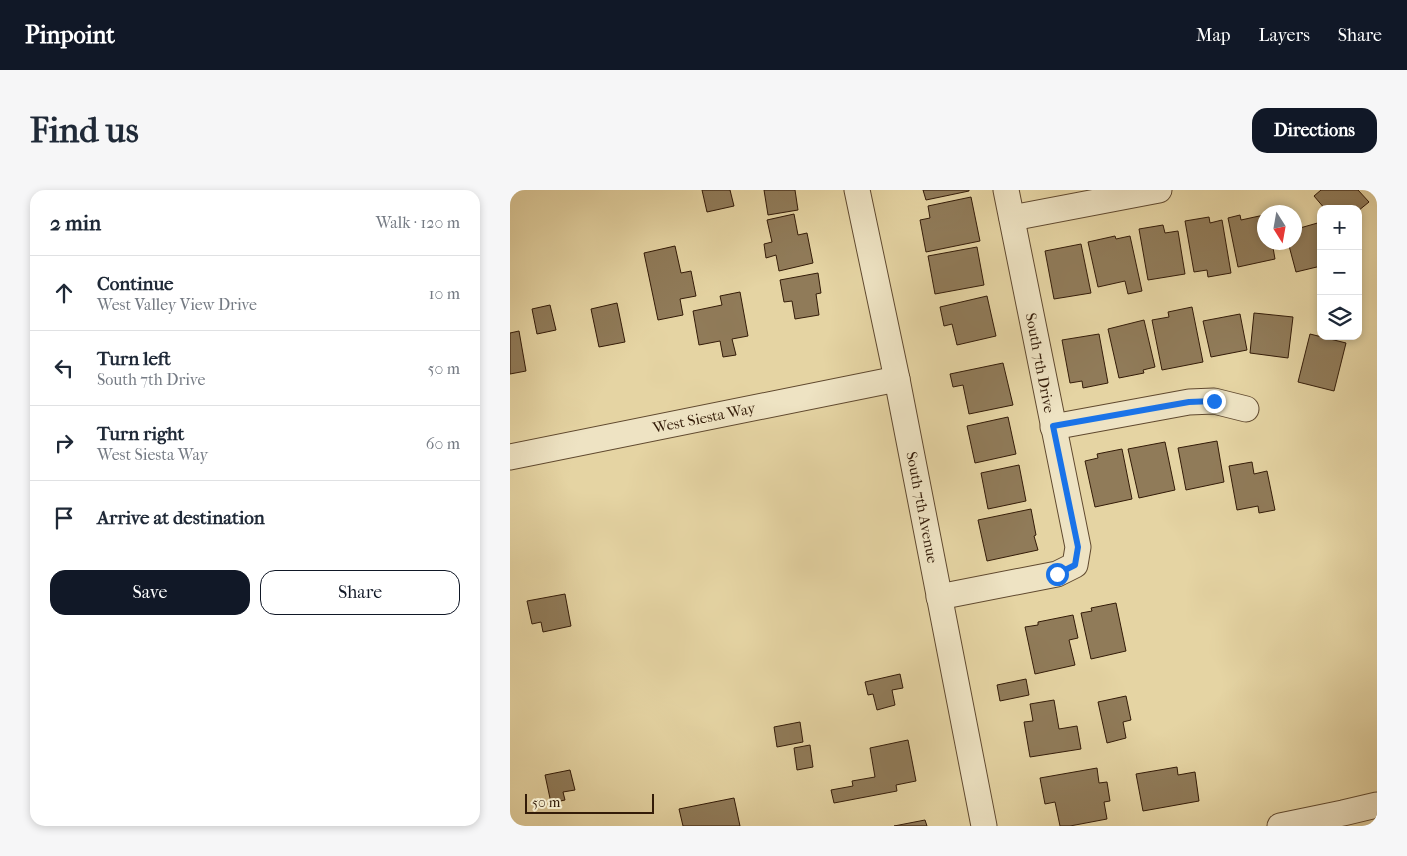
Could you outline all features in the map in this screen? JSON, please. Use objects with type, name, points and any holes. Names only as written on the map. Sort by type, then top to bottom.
[{"type":"street","name":"South 7th Avenue","points":[[857,190],[897,379],[984,826]]},
{"type":"street","name":"South 7th Drive","points":[[939,597],[1057,574],[1075,565],[1078,547],[1006,190]]},
{"type":"street","points":[[1012,218],[1159,190]]},
{"type":"street","name":"West Siesta Way","points":[[510,458],[897,379]]},
{"type":"street","points":[[1053,426],[1189,402],[1214,401],[1246,409]]},
{"type":"street","points":[[1280,826],[1344,814],[1377,805]]},
{"type":"building","points":[[702,190],[730,190],[734,206],[707,212]]},
{"type":"building","points":[[764,190],[795,190],[798,210],[768,215]]},
{"type":"building","points":[[923,190],[969,190],[969,191],[926,200]]},
{"type":"building","points":[[1321,190],[1358,190],[1369,202],[1362,208],[1362,205],[1322,205],[1314,196]]},
{"type":"building","points":[[971,197],[980,241],[926,252],[920,220],[930,218],[928,206]]},
{"type":"building","points":[[794,214],[798,235],[807,233],[813,263],[779,271],[776,255],[766,258],[764,244],[772,242],[767,220]]},
{"type":"building","points":[[1240,215],[1241,220],[1257,217],[1257,250],[1273,250],[1275,259],[1238,267],[1228,218]]},
{"type":"building","points":[[1209,217],[1210,223],[1222,220],[1231,273],[1208,277],[1207,270],[1194,272],[1185,221]]},
{"type":"building","points":[[1317,223],[1317,267],[1296,272],[1290,250],[1302,250],[1302,227]]},
{"type":"building","points":[[1163,225],[1165,233],[1178,231],[1185,274],[1148,280],[1139,229]]},
{"type":"building","points":[[1115,236],[1116,239],[1130,236],[1142,291],[1128,294],[1125,281],[1098,287],[1088,242]]},
{"type":"building","points":[[1081,244],[1091,293],[1054,299],[1045,251]]},
{"type":"building","points":[[675,246],[681,273],[691,271],[696,296],[680,299],[683,315],[658,320],[644,253]]},
{"type":"building","points":[[977,247],[984,285],[935,294],[928,256]]},
{"type":"building","points":[[818,273],[821,293],[816,294],[819,315],[795,319],[792,301],[784,302],[780,280]]},
{"type":"building","points":[[740,292],[748,336],[732,339],[736,355],[723,357],[720,341],[699,345],[693,311],[722,305],[720,296]]},
{"type":"building","points":[[987,296],[996,336],[957,345],[952,324],[944,326],[940,307]]},
{"type":"building","points":[[617,303],[625,342],[599,347],[591,309]]},
{"type":"building","points":[[550,305],[556,330],[537,334],[532,309]]},
{"type":"building","points":[[1192,307],[1203,362],[1162,370],[1152,320],[1169,317],[1168,312]]},
{"type":"building","points":[[1254,313],[1293,317],[1288,358],[1250,353]]},
{"type":"building","points":[[1240,314],[1247,350],[1211,357],[1203,321]]},
{"type":"building","points":[[1144,320],[1155,367],[1143,370],[1144,373],[1119,378],[1108,329]]},
{"type":"building","points":[[519,331],[526,371],[510,374],[510,333]]},
{"type":"building","points":[[1099,334],[1108,383],[1083,388],[1082,381],[1070,383],[1062,340]]},
{"type":"building","points":[[1310,334],[1317,336],[1317,340],[1334,340],[1346,343],[1334,391],[1298,382]]},
{"type":"building","points":[[1003,363],[1013,405],[969,414],[963,385],[953,387],[950,374]]},
{"type":"building","points":[[1008,417],[1016,454],[975,463],[967,426]]},
{"type":"building","points":[[1217,441],[1224,482],[1186,490],[1178,448]]},
{"type":"building","points":[[1165,442],[1175,490],[1139,498],[1128,449]]},
{"type":"building","points":[[1122,449],[1132,499],[1095,507],[1085,461],[1098,458],[1097,454]]},
{"type":"building","points":[[1252,462],[1254,474],[1267,471],[1275,510],[1259,513],[1258,506],[1237,510],[1229,466]]},
{"type":"building","points":[[1019,465],[1026,501],[988,509],[981,473]]},
{"type":"building","points":[[1031,509],[1036,535],[1034,536],[1038,550],[987,561],[978,520]]},
{"type":"building","points":[[565,594],[571,626],[543,632],[541,622],[532,624],[527,601]]},
{"type":"building","points":[[1116,603],[1126,651],[1091,659],[1081,613],[1092,611],[1091,608]]},
{"type":"building","points":[[1073,615],[1078,638],[1069,640],[1075,665],[1035,674],[1025,627],[1038,625],[1038,622]]},
{"type":"building","points":[[900,674],[903,688],[892,690],[895,705],[877,710],[873,694],[868,695],[865,682]]},
{"type":"building","points":[[1026,679],[1029,695],[1000,701],[997,685]]},
{"type":"building","points":[[1126,696],[1131,720],[1123,722],[1126,738],[1107,743],[1098,702]]},
{"type":"building","points":[[1054,700],[1059,729],[1077,726],[1081,749],[1030,757],[1024,722],[1033,721],[1030,704]]},
{"type":"building","points":[[800,722],[803,742],[777,747],[774,727]]},
{"type":"building","points":[[908,740],[916,781],[896,785],[897,791],[834,803],[831,790],[853,786],[852,781],[875,777],[870,748]]},
{"type":"building","points":[[810,745],[813,767],[797,770],[794,748]]},
{"type":"building","points":[[1177,767],[1178,775],[1195,772],[1199,801],[1143,811],[1136,774]]},
{"type":"building","points":[[1097,768],[1099,783],[1107,782],[1110,801],[1104,802],[1107,819],[1060,826],[1055,802],[1045,804],[1040,778]]},
{"type":"building","points":[[570,770],[575,790],[563,792],[565,800],[551,803],[545,775]]},
{"type":"building","points":[[734,798],[740,826],[683,826],[679,809]]},
{"type":"building","points":[[925,820],[927,826],[894,826]]},
{"type":"route","points":[[1057,574],[1075,565],[1078,547],[1053,426],[1189,402],[1214,401]]}]
